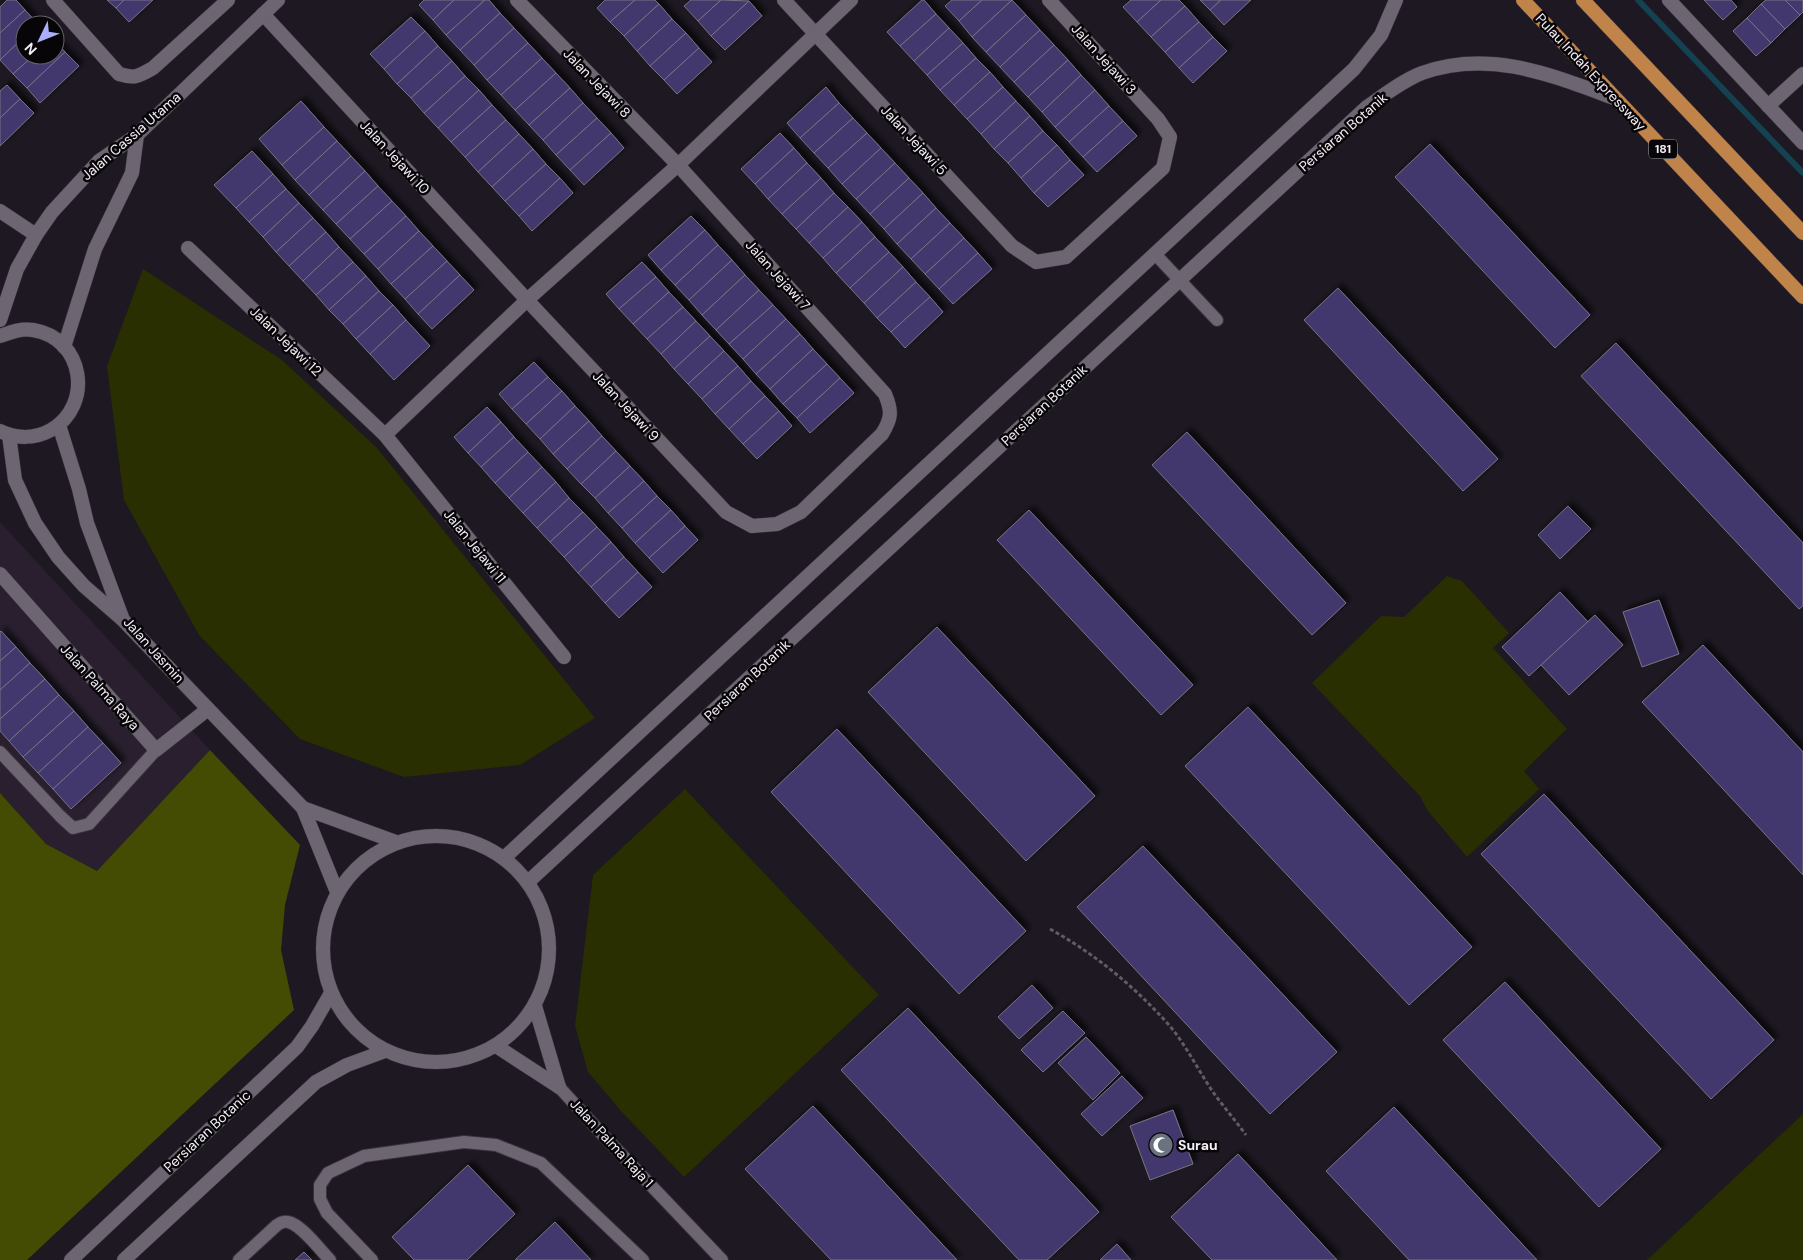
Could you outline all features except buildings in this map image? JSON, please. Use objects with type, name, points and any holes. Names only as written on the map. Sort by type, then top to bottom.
[{"type":"main road","name":"Pulau Indah Expressway","points":[[1523,0],[1803,297]]},
{"type":"main road","points":[[1583,0],[1803,233]]},
{"type":"street","points":[[53,0],[119,74],[131,78],[141,75],[152,68],[228,0]]},
{"type":"street","name":"Jalan Cassia Utama","points":[[0,320],[17,269],[36,235],[52,212],[99,161],[137,135],[278,0]]},
{"type":"street","name":"Jalan Jejawi 8","points":[[517,0],[678,165]]},
{"type":"street","name":"Jalan Jejawi 5","points":[[784,0],[1012,246]]},
{"type":"street","points":[[385,435],[527,300],[678,165],[851,0]]},
{"type":"street","name":"Jalan Jejawi 3","points":[[1012,246],[1036,262],[1066,257],[1163,168],[1170,137],[1158,119],[1049,0]]},
{"type":"street","points":[[504,858],[1354,69],[1381,35],[1396,0]]},
{"type":"street","points":[[1669,0],[1803,143]]},
{"type":"street","name":"Jalan Jejawi 10","points":[[263,14],[527,300]]},
{"type":"street","name":"Persiaran Botanik","points":[[528,882],[1367,107],[1394,88],[1422,74],[1463,63],[1496,63],[1543,72],[1614,98]]},
{"type":"street","points":[[1768,106],[1803,74]]},
{"type":"street","points":[[64,347],[95,249],[132,173],[137,135]]},
{"type":"street","name":"Jalan Jejawi 7","points":[[678,165],[878,385],[889,404],[890,421],[882,434],[801,512],[777,524],[752,526],[726,512]]},
{"type":"street","points":[[0,211],[36,235]]},
{"type":"street","name":"Jalan Jejawi 12","points":[[188,248],[385,435]]},
{"type":"street","name":"Jalan Jejawi 9","points":[[527,300],[726,512]]},
{"type":"street","points":[[0,336],[16,330],[34,330],[50,336],[64,347],[78,372],[79,387],[76,401],[69,414],[59,425],[44,434],[26,438],[5,433],[15,480],[35,523],[58,557],[84,586],[123,620]]},
{"type":"street","name":"Jalan Jasmin","points":[[59,425],[79,489],[87,523],[123,620],[303,808],[338,892]]},
{"type":"street","name":"Jalan Jejawi 11","points":[[385,435],[564,657]]},
{"type":"street","name":"Jalan Palma Raya","points":[[0,574],[156,750]]},
{"type":"street","points":[[156,750],[208,709]]},
{"type":"street","name":"Jalan Jasmin","points":[[303,808],[396,842]]},
{"type":"street","points":[[441,835],[463,838],[484,846],[504,858],[517,869],[528,882],[543,911],[550,943],[547,976],[535,1006],[518,1029],[496,1046],[470,1058],[441,1063],[413,1060],[385,1051],[363,1036],[345,1016],[331,993],[323,959],[325,924],[338,892],[353,870],[373,854],[396,842],[418,836],[441,835]]},
{"type":"street","name":"Persiaran Botanic","points":[[71,1260],[297,1047],[312,1026],[331,993]]},
{"type":"street","name":"Jalan Palma Raja 1","points":[[535,1006],[559,1087]]},
{"type":"street","points":[[496,1046],[559,1087]]},
{"type":"street","points":[[124,1260],[316,1082],[347,1065],[385,1051]]},
{"type":"lane","points":[[1155,254],[1217,320]]},
{"type":"lane","points":[[0,752],[73,828],[89,824],[156,750]]},
{"type":"lane","name":"Jalan Palma Raja 1","points":[[559,1087],[722,1260]]},
{"type":"lane","points":[[372,1260],[327,1213],[320,1199],[320,1185],[328,1173],[364,1156],[464,1142],[496,1145],[541,1163],[643,1260]]},
{"type":"lane","points":[[239,1260],[277,1225],[289,1222],[299,1227],[330,1260]]},
{"type":"path","points":[[1050,929],[1078,945],[1103,963],[1130,985],[1169,1025],[1189,1052],[1213,1091],[1246,1135]]},
{"type":"shaded area","points":[[0,522],[210,750],[97,871],[46,844],[0,793]]},
{"type":"green space","points":[[143,269],[282,360],[377,448],[595,718],[520,765],[404,777],[300,739],[199,635],[124,500],[107,366]]},
{"type":"green space","points":[[1447,576],[1462,581],[1509,633],[1493,648],[1567,729],[1524,771],[1539,789],[1467,857],[1427,810],[1420,796],[1312,683],[1381,616],[1404,617]]},
{"type":"green space","points":[[210,750],[300,845],[285,905],[281,950],[294,1010],[27,1260],[0,1260],[0,793],[46,844],[97,871]]},
{"type":"green space","points":[[685,789],[879,995],[684,1177],[621,1111],[588,1072],[575,1026],[593,875]]},
{"type":"green space","points":[[1803,1114],[1803,1260],[1647,1260]]},
{"type":"waterway","points":[[1638,0],[1803,173]]},
{"type":"place","name":"Surau","points":[[1161,1145]]}]
